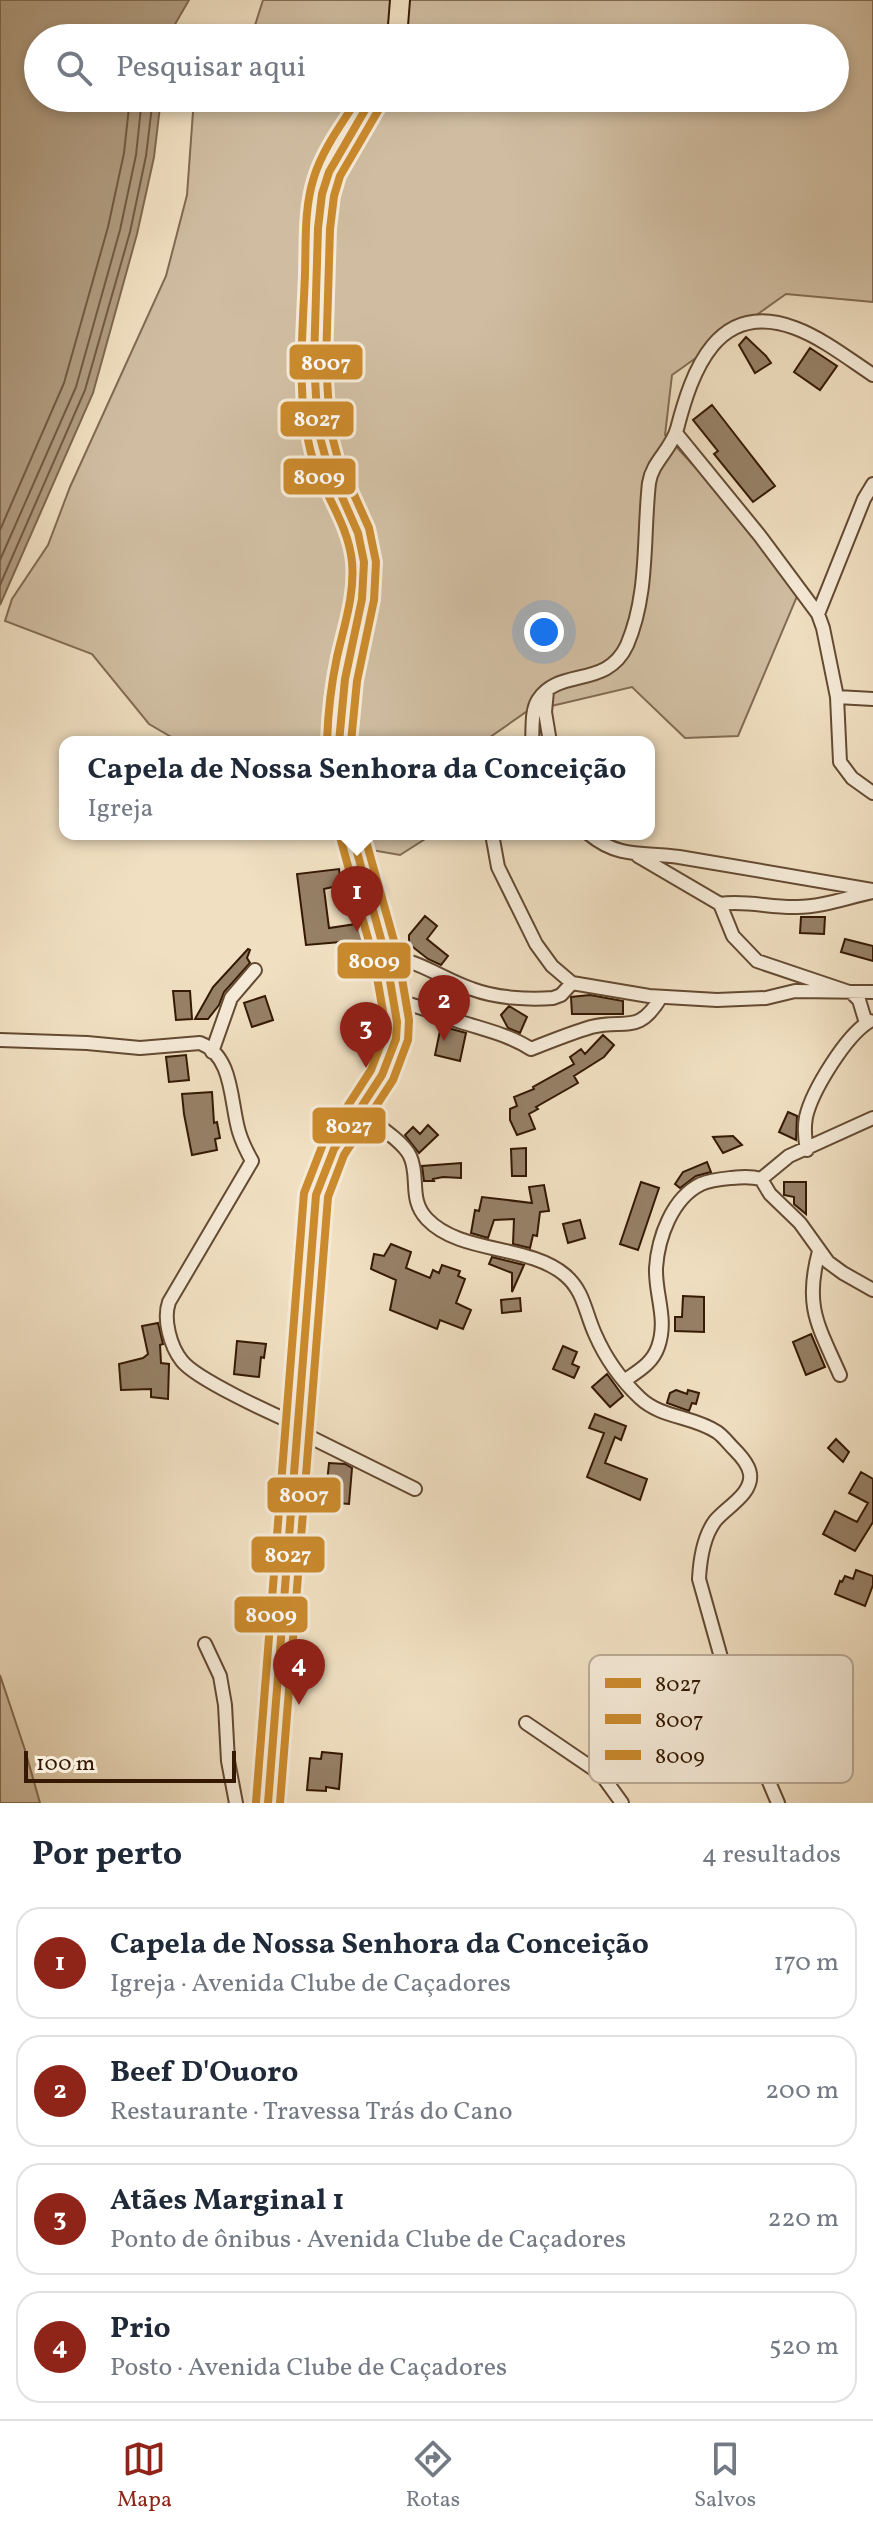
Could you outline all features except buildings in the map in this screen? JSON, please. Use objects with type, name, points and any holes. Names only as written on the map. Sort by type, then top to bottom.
[{"type":"main road","points":[[398,24],[400,0]]},
{"type":"main road","points":[[339,736],[342,693],[362,604],[364,562],[356,527],[322,450],[317,419],[316,317],[320,210],[333,163],[364,112]]},
{"type":"main road","points":[[268,1803],[316,1195],[334,1149],[382,1075],[391,1055],[397,1022],[386,957],[354,840]]},
{"type":"street","points":[[532,736],[534,710],[547,691],[557,684],[606,670],[625,649],[641,593],[652,472],[676,433],[690,383],[704,354],[714,342],[736,327],[750,323],[773,323],[796,328],[873,375]]},
{"type":"street","points":[[676,433],[760,536],[818,614],[837,697],[840,762],[852,778],[873,793]]},
{"type":"street","points":[[818,614],[864,499],[873,484]]},
{"type":"street","points":[[547,691],[545,712],[549,736]]},
{"type":"street","points":[[837,697],[873,699]]},
{"type":"street","points":[[493,840],[498,867],[536,944],[552,966],[572,983],[661,997],[717,1000],[766,998],[795,991],[873,992]]},
{"type":"street","points":[[598,840],[608,847],[638,856],[720,904],[755,903],[794,908],[817,906],[873,891]]},
{"type":"street","points":[[638,856],[658,854],[679,857],[873,891]]},
{"type":"street","points":[[720,904],[733,936],[757,961],[852,993],[859,1000],[869,1022],[841,1049],[812,1100],[805,1125],[807,1150]]},
{"type":"street","points":[[386,957],[403,958],[474,990],[494,994],[553,998],[572,983]]},
{"type":"street","points":[[212,1052],[231,998],[255,970]]},
{"type":"street","points":[[394,1001],[411,1003],[507,1036],[531,1049],[595,1026],[637,1022],[656,1006],[661,997]]},
{"type":"street","points":[[0,1040],[140,1048],[206,1045],[225,1066],[238,1130],[252,1161],[166,1310],[169,1332],[181,1360],[308,1436],[415,1489]]},
{"type":"street","points":[[360,1112],[410,1156],[416,1205],[433,1225],[447,1234],[553,1267],[582,1295],[598,1341],[624,1381],[650,1407],[719,1433],[739,1454],[750,1480],[741,1495],[715,1520],[700,1565],[699,1579],[720,1655]]},
{"type":"street","points":[[761,1179],[778,1163],[873,1118]]},
{"type":"street","points":[[624,1381],[646,1367],[659,1344],[663,1311],[656,1276],[662,1235],[681,1200],[709,1181],[746,1176],[761,1179],[770,1194],[800,1223],[819,1251],[843,1273],[873,1290]]},
{"type":"street","points":[[819,1251],[811,1285],[812,1304],[840,1375]]},
{"type":"street","points":[[205,1644],[220,1676],[228,1761],[236,1803]]},
{"type":"street","points":[[526,1723],[589,1766]]},
{"type":"street","points":[[608,1783],[622,1803]]},
{"type":"street","points":[[769,1783],[778,1803]]},
{"type":"shaded area","points":[[263,0],[873,0],[873,302],[786,294],[672,375],[665,435],[738,513],[798,594],[738,736],[685,738],[632,687],[526,712],[492,736],[170,736],[149,724],[92,654],[5,621],[12,599],[48,545],[70,487],[166,276],[187,195],[193,112],[849,112],[849,24],[255,24]]},
{"type":"shaded area","points":[[353,840],[424,840],[400,855],[353,850]]},
{"type":"shaded area","points":[[0,1675],[25,1750],[40,1803],[0,1803]]},
{"type":"water","points":[[0,0],[189,0],[175,24],[24,24],[24,112],[159,112],[154,157],[137,234],[93,393],[0,605]]},
{"type":"transit line","name":"8009","points":[[327,736],[333,678],[353,574],[345,533],[314,463],[303,406],[306,225],[318,166],[349,112]]},
{"type":"transit line","name":"8027","points":[[340,736],[345,679],[362,599],[364,562],[358,533],[327,463],[318,430],[314,362],[318,228],[322,194],[329,172],[364,112]]},
{"type":"transit line","name":"8007","points":[[352,736],[357,681],[374,600],[376,562],[369,528],[338,459],[330,428],[326,362],[330,229],[340,176],[377,112]]},
{"type":"transit line","name":"8009","points":[[256,1802],[304,1193],[323,1144],[371,1070],[384,1036],[385,1023],[374,960],[341,840]]},
{"type":"transit line","name":"8027","points":[[268,1803],[316,1195],[334,1149],[382,1075],[396,1039],[397,1022],[386,957],[354,840]]},
{"type":"transit line","name":"8007","points":[[280,1803],[328,1197],[344,1155],[393,1080],[408,1040],[409,1020],[398,955],[366,840]]},
{"type":"place","name":"Capela de Nossa Senhora da Conceição","points":[[357,932]]},
{"type":"place","name":"Beef D'Ouoro","points":[[444,1041]]},
{"type":"place","name":"Atães Marginal 1","points":[[366,1068]]},
{"type":"place","name":"Prio","points":[[299,1705]]}]
